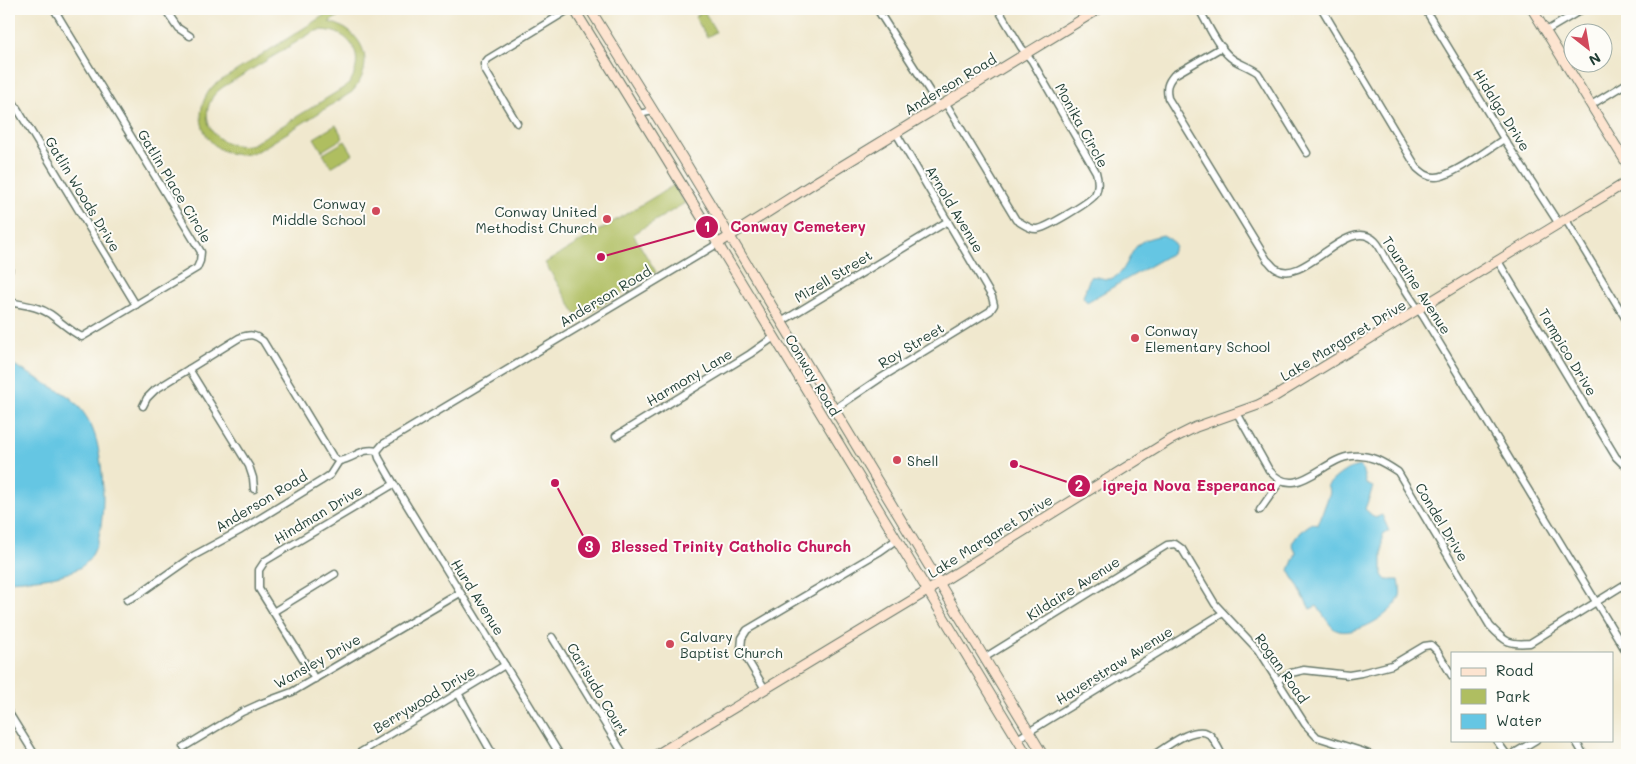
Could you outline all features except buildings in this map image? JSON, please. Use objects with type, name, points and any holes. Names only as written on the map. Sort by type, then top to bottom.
[{"type":"main road","name":"Conway Road","points":[[574,9],[719,243],[1027,755]]},
{"type":"main road","points":[[580,9],[608,38]]},
{"type":"main road","name":"Conway Road","points":[[590,9],[730,236],[801,357],[1043,755]]},
{"type":"main road","name":"Anderson Road","points":[[719,243],[1099,9]]},
{"type":"main road","points":[[1532,9],[1627,164]]},
{"type":"main road","name":"Lake Margaret Drive","points":[[656,755],[1170,440],[1196,427],[1237,413],[1274,397],[1627,182]]},
{"type":"main road","points":[[774,337],[785,343],[801,357]]},
{"type":"street","name":"Gatlin Place Circle","points":[[9,302],[33,306],[49,313],[71,332],[82,338],[197,268],[200,260],[201,252],[54,9]]},
{"type":"street","points":[[166,9],[178,28],[190,36]]},
{"type":"street","points":[[517,123],[485,70],[484,64],[488,59],[570,9]]},
{"type":"street","points":[[877,9],[942,104]]},
{"type":"street","points":[[998,9],[1026,54]]},
{"type":"street","points":[[1199,9],[1228,56],[1258,73],[1307,154]]},
{"type":"street","points":[[1322,9],[1424,175],[1433,178],[1449,174],[1504,139]]},
{"type":"street","name":"Hidalgo Drive","points":[[1425,9],[1504,139],[1562,222],[1627,321]]},
{"type":"street","points":[[1546,31],[1582,9]]},
{"type":"street","name":"Touraine Avenue","points":[[1222,47],[1174,75],[1168,82],[1166,90],[1168,98],[1267,260],[1276,268],[1285,271],[1297,269],[1352,236],[1364,234],[1376,242],[1627,653]]},
{"type":"street","name":"Monika Circle","points":[[942,104],[1016,220],[1027,227],[1037,229],[1088,201],[1096,194],[1098,182],[1096,172],[1032,61],[1026,54]]},
{"type":"street","points":[[1591,105],[1627,83]]},
{"type":"street","name":"Gatlin Woods Drive","points":[[9,95],[136,305]]},
{"type":"street","points":[[639,114],[653,111]]},
{"type":"street","name":"Arnold Avenue","points":[[896,133],[992,297]]},
{"type":"street","name":"Mizell Street","points":[[781,322],[948,221]]},
{"type":"street","name":"Anderson Road","points":[[127,600],[139,594],[193,556],[241,530],[321,481],[330,474],[339,461],[346,460],[370,449],[377,451],[388,441],[719,243]]},
{"type":"street","name":"Tampico Drive","points":[[1498,261],[1616,457],[1623,464],[1627,465]]},
{"type":"street","name":"Roy Street","points":[[834,410],[878,379],[990,311],[994,305],[992,297]]},
{"type":"street","points":[[143,406],[147,398],[155,390],[239,338],[248,334],[254,335],[263,341],[333,457],[339,461]]},
{"type":"street","name":"Harmony Lane","points":[[616,436],[750,354],[774,337]]},
{"type":"street","points":[[189,369],[249,466],[254,489]]},
{"type":"street","points":[[1237,413],[1269,470],[1281,480],[1260,510]]},
{"type":"street","name":"Hurd Avenue","points":[[377,451],[394,484],[560,755]]},
{"type":"street","name":"Condel Drive","points":[[1281,480],[1293,482],[1302,480],[1335,461],[1350,455],[1367,456],[1382,461],[1398,472],[1490,626],[1502,640],[1514,644],[1530,643],[1627,583]]},
{"type":"street","name":"Hindman Drive","points":[[273,612],[259,589],[259,570],[265,561],[394,484]]},
{"type":"street","points":[[765,689],[741,649],[742,638],[747,630],[880,552],[896,540]]},
{"type":"street","name":"Rogan Road","points":[[1175,544],[1182,549],[1216,604],[1258,650],[1305,724],[1317,737],[1371,755]]},
{"type":"street","name":"Kildaire Avenue","points":[[984,658],[1167,545],[1175,544]]},
{"type":"street","points":[[315,679],[273,612],[335,574]]},
{"type":"street","name":"Wansley Drive","points":[[184,747],[242,712],[292,692],[460,593]]},
{"type":"street","name":"Haverstraw Avenue","points":[[1017,739],[1223,612]]},
{"type":"street","name":"Carisudo Court","points":[[552,636],[624,755]]},
{"type":"street","points":[[1277,680],[1291,673],[1304,670],[1348,675],[1361,673],[1392,665],[1424,646],[1431,645],[1437,651],[1451,674]]},
{"type":"street","name":"Berrywood Drive","points":[[356,755],[505,665]]},
{"type":"street","points":[[458,693],[493,755]]},
{"type":"street","points":[[9,713],[35,755]]},
{"type":"street","points":[[1154,755],[1186,735],[1199,731],[1209,734],[1222,755]]},
{"type":"street","points":[[1498,742],[1509,755],[1532,742]]},
{"type":"street","points":[[1576,742],[1584,755]]},
{"type":"green space","points":[[334,9],[339,9],[342,14],[329,22],[341,26],[351,33],[363,50],[365,60],[364,71],[360,81],[352,92],[263,148],[247,154],[232,154],[219,149],[209,139],[203,127],[201,114],[205,99],[214,85]],"holes":[[[320,30],[331,31],[341,35],[354,48],[356,65],[354,75],[348,85],[253,144],[242,146],[232,144],[223,141],[215,135],[207,119],[212,98],[218,91],[313,32]]]},
{"type":"green space","points":[[704,11],[716,32],[707,37],[695,17]]},
{"type":"green space","points":[[336,125],[343,138],[322,151],[314,138]]},
{"type":"green space","points":[[345,141],[353,154],[331,167],[323,154]]},
{"type":"green space","points":[[674,185],[685,203],[633,234],[656,272],[579,319],[545,263]]},
{"type":"water","points":[[1163,235],[1170,239],[1175,246],[1172,253],[1087,302],[1083,297],[1090,277],[1110,279],[1116,277],[1140,243]]},
{"type":"water","points":[[9,362],[72,399],[81,409],[93,430],[100,460],[103,499],[102,518],[94,552],[86,563],[70,572],[39,579],[9,581]]},
{"type":"water","points":[[1360,466],[1366,484],[1373,487],[1365,509],[1375,518],[1382,515],[1389,531],[1382,535],[1382,575],[1386,580],[1399,580],[1400,596],[1397,603],[1382,617],[1362,628],[1343,632],[1336,630],[1328,622],[1317,606],[1310,609],[1289,570],[1296,553],[1292,543],[1300,532],[1312,523],[1318,525],[1330,492],[1327,486],[1342,473]]},
{"type":"place","name":"Conway Middle School","points":[[376,211]]},
{"type":"place","name":"Conway United Methodist Church","points":[[607,219]]},
{"type":"place","name":"Conway Cemetery","points":[[601,257]]},
{"type":"place","name":"Conway Elementary School","points":[[1135,338]]},
{"type":"place","name":"Shell","points":[[897,460]]},
{"type":"place","name":"igreja Nova Esperanca","points":[[1014,464]]},
{"type":"place","name":"Blessed Trinity Catholic Church","points":[[555,483]]},
{"type":"place","name":"Calvary Baptist Church","points":[[670,644]]}]
